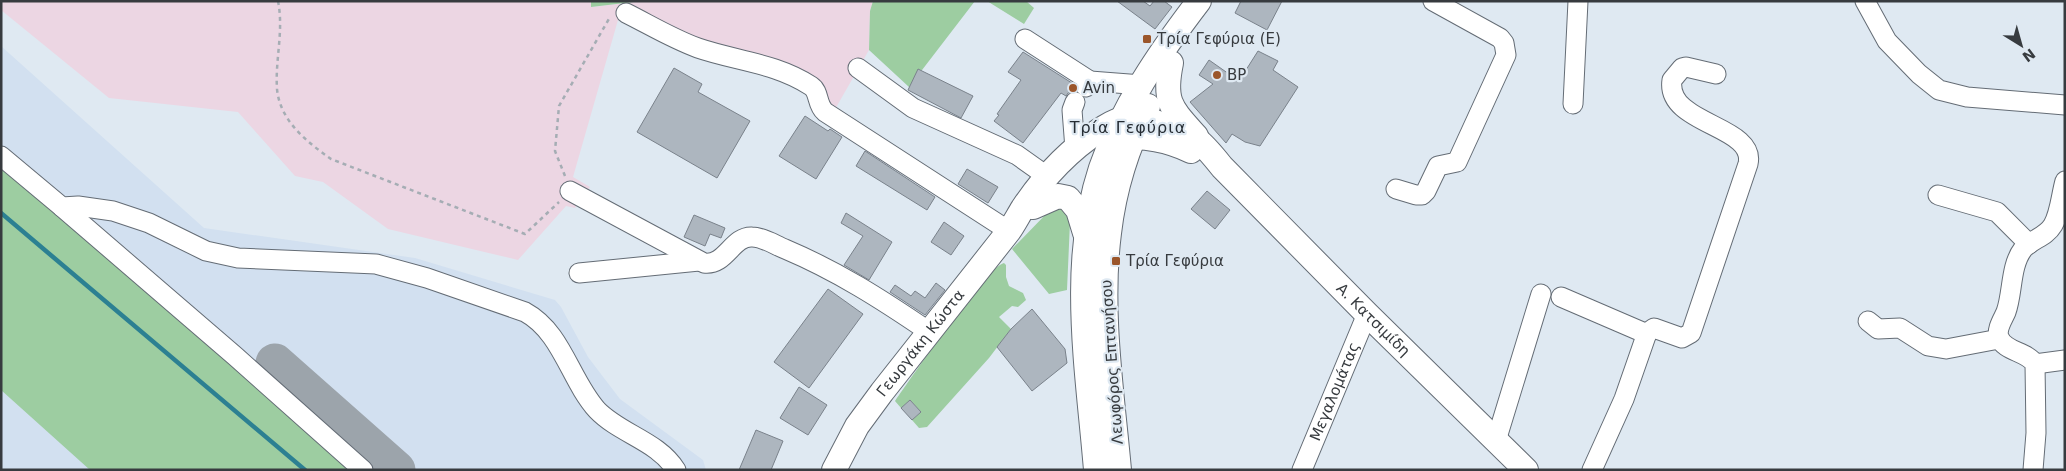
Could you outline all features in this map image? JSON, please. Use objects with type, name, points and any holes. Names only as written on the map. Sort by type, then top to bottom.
[{"type":"main road","points":[[1132,135],[1142,85],[1199,1]]},
{"type":"main road","points":[[1132,135],[1171,63],[1211,1]]},
{"type":"main road","points":[[1171,63],[1167,90],[1172,107],[1202,143]]},
{"type":"main road","name":"Γεωργάκη Κώστα","points":[[1019,220],[1022,209],[1074,149],[1100,131],[1132,135]]},
{"type":"main road","name":"Α. Κατσιμίδη","points":[[1132,135],[1188,133],[1202,143],[1222,167],[1367,314],[1526,470]]},
{"type":"main road","name":"Γεωργάκη Κώστα","points":[[834,470],[857,426],[928,331],[1019,220],[1057,181],[1084,158],[1098,148],[1132,135]]},
{"type":"main road","name":"Α. Κατσιμίδη","points":[[1132,135],[1182,147],[1222,167]]},
{"type":"main road","name":"Λεωφόρος Επτανήσου","points":[[1096,470],[1085,340],[1084,283],[1086,247],[1096,187],[1132,135]]},
{"type":"main road","name":"Λεωφόρος Επτανήσου","points":[[1119,470],[1108,341],[1106,285],[1109,232],[1115,199],[1132,135]]},
{"type":"main road","points":[[1019,220],[1058,196],[1072,200],[1082,219],[1086,247]]},
{"type":"street","points":[[1396,189],[1422,195],[1426,191],[1438,166],[1457,162],[1506,55],[1504,43],[1500,38],[1432,1]]},
{"type":"street","points":[[1573,104],[1578,1]]},
{"type":"street","points":[[1865,1],[1886,41],[1919,74],[1939,90],[1967,97],[2065,105]]},
{"type":"street","points":[[626,13],[675,38],[700,48],[769,66],[811,86],[817,93],[819,105],[824,112],[1019,220]]},
{"type":"street","points":[[1025,40],[1084,90],[1142,85]]},
{"type":"street","points":[[1592,470],[1624,399],[1647,334],[1654,328],[1682,338],[1691,333],[1748,164],[1749,153],[1743,143],[1692,114],[1673,91],[1672,80],[1682,68],[1686,67],[1716,74]]},
{"type":"street","points":[[858,68],[913,108],[1017,155],[1048,177]]},
{"type":"street","points":[[1074,149],[1072,110],[1084,90]]},
{"type":"street","points":[[1,156],[235,356],[362,470]]},
{"type":"street","points":[[2033,470],[2036,433],[2034,364],[2028,356],[2005,345],[2000,339],[1998,331],[2007,309],[2019,257],[2029,244],[2044,236],[2052,228],[2065,181]]},
{"type":"street","points":[[570,191],[699,262]]},
{"type":"street","points":[[1938,195],[1997,212],[2029,244]]},
{"type":"street","points":[[62,207],[78,206],[113,210],[149,223],[206,251],[238,258],[376,264],[427,278],[526,312],[534,316],[547,329],[597,410],[662,453],[676,470]]},
{"type":"street","points":[[578,273],[699,262],[713,263],[722,258],[742,239],[757,238],[818,263],[871,293],[928,331]]},
{"type":"street","points":[[1496,441],[1540,294]]},
{"type":"street","points":[[1561,297],[1647,334]]},
{"type":"street","name":"Μεγαλομάτας","points":[[1302,470],[1367,314]]},
{"type":"street","points":[[1868,321],[1878,329],[1900,328],[1928,346],[1946,349],[2000,339]]},
{"type":"street","points":[[2034,364],[2065,360]]},
{"type":"path","points":[[278,1],[282,18],[277,90],[285,116],[309,144],[331,159],[525,234],[570,191],[555,151],[559,106],[611,16],[626,13]]},
{"type":"shaded area","points":[[1,1],[591,1],[592,7],[642,1],[873,1],[870,11],[869,50],[834,111],[821,91],[697,43],[639,15],[618,20],[573,177],[590,187],[575,208],[566,206],[518,260],[388,229],[323,182],[295,176],[238,112],[109,98],[1,10]]},
{"type":"shaded area","points":[[1,46],[204,228],[415,258],[555,300],[561,307],[588,357],[620,399],[703,460],[706,470],[1,470]]},
{"type":"green space","points":[[591,1],[642,1],[591,7]]},
{"type":"green space","points":[[873,1],[975,1],[909,87],[869,50],[870,11]]},
{"type":"green space","points":[[987,1],[1026,1],[1034,8],[1024,24]]},
{"type":"green space","points":[[1,164],[57,210],[350,470],[90,470],[1,390]]},
{"type":"green space","points":[[1064,207],[1070,222],[1067,290],[1049,294],[1012,249],[1050,210]]},
{"type":"green space","points":[[1004,263],[1006,265],[1006,277],[1009,286],[1023,293],[1026,300],[1018,307],[1012,306],[999,317],[1011,329],[989,358],[927,427],[919,428],[912,420],[921,412],[910,400],[901,408],[895,401],[931,349],[981,283]]},
{"type":"building","points":[[1117,1],[1143,1],[1150,6],[1154,1],[1164,1],[1172,7],[1155,29]]},
{"type":"building","points":[[1241,1],[1282,1],[1267,30],[1235,13]]},
{"type":"building","points":[[1258,51],[1278,61],[1273,70],[1298,87],[1260,146],[1245,142],[1232,134],[1226,143],[1190,102],[1213,84],[1199,75],[1209,60],[1239,81]]},
{"type":"building","points":[[1023,52],[1075,85],[1076,91],[1068,93],[1066,96],[1061,93],[1023,143],[994,121],[1021,80],[1008,72]]},
{"type":"building","points":[[674,68],[702,84],[698,92],[750,121],[717,178],[637,132]]},
{"type":"building","points":[[918,69],[973,96],[961,118],[908,90]]},
{"type":"building","points":[[805,116],[828,131],[830,129],[842,137],[816,179],[779,156]]},
{"type":"building","points":[[865,151],[935,197],[927,210],[856,166]]},
{"type":"building","points":[[967,169],[998,187],[988,203],[958,184]]},
{"type":"building","points":[[1207,191],[1230,210],[1215,229],[1191,209]]},
{"type":"building","points":[[846,213],[892,242],[869,280],[844,265],[863,236],[841,223]]},
{"type":"building","points":[[694,215],[725,228],[721,238],[710,234],[705,246],[684,237]]},
{"type":"building","points":[[944,222],[964,236],[951,255],[931,242]]},
{"type":"building","points":[[936,283],[945,290],[925,315],[890,292],[895,285],[911,296],[915,291],[925,298]]},
{"type":"building","points":[[828,289],[863,314],[809,388],[774,362]]},
{"type":"building","points":[[1032,309],[1065,349],[1067,363],[1032,391],[997,347],[1011,329]]},
{"type":"building","points":[[799,387],[827,405],[808,435],[780,418]]},
{"type":"building","points":[[910,400],[921,412],[912,420],[901,408]]},
{"type":"building","points":[[756,430],[783,441],[771,470],[739,470]]},
{"type":"waterway","points":[[1,213],[305,470]]},
{"type":"taxiway","points":[[275,363],[396,470]]},
{"type":"place","name":"Τρία Γεφύρια (E)","points":[[1147,39]]},
{"type":"place","name":"BP","points":[[1217,75]]},
{"type":"place","name":"Avin","points":[[1073,88]]},
{"type":"place","name":"Τρία Γεφύρια","points":[[1116,261]]},
{"type":"district","name":"Τρία Γεφύρια","points":[[1128,127]]}]
